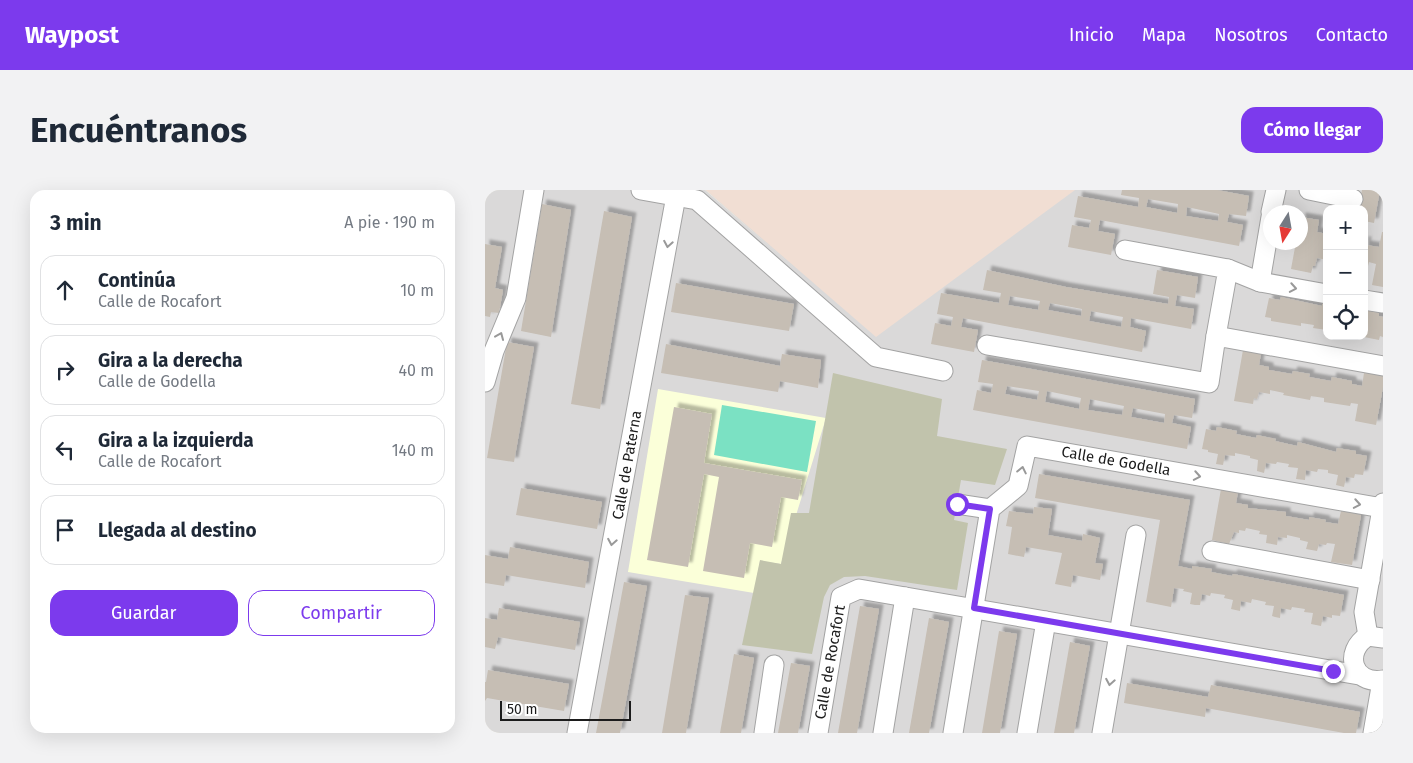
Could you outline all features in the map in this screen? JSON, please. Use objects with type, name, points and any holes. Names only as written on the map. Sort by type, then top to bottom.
[{"type":"street","points":[[485,382],[494,352],[516,298],[535,190]]},
{"type":"street","points":[[641,190],[697,200],[876,357],[943,371]]},
{"type":"street","points":[[1273,205],[1276,190]]},
{"type":"street","points":[[1309,190],[1353,199]]},
{"type":"street","name":"Calle de Paterna","points":[[577,733],[676,196]]},
{"type":"street","points":[[1125,250],[1228,269],[1260,282],[1323,293]]},
{"type":"street","points":[[1260,282],[1265,250]]},
{"type":"street","points":[[987,345],[1209,383],[1228,269]]},
{"type":"street","points":[[1368,301],[1383,303]]},
{"type":"street","points":[[1216,336],[1383,366]]},
{"type":"street","name":"Calle de Godella","points":[[990,509],[1018,486],[1027,446],[1383,506],[1364,612],[1375,637]]},
{"type":"street","points":[[953,733],[990,509],[957,504]]},
{"type":"street","points":[[1102,733],[1136,535]]},
{"type":"street","points":[[1212,552],[1370,580]]},
{"type":"street","name":"Calle de Rocafort","points":[[818,733],[841,597],[859,588],[1359,675],[1370,680],[1382,680]]},
{"type":"street","points":[[883,733],[905,597]]},
{"type":"street","points":[[1027,733],[1046,621]]},
{"type":"street","points":[[1359,675],[1353,662],[1354,655],[1361,640],[1375,637]]},
{"type":"street","points":[[764,733],[774,665]]},
{"type":"street","points":[[1373,733],[1382,680]]},
{"type":"shaded area","points":[[485,190],[705,190],[800,273],[706,190],[1383,190],[1383,733],[485,733]]},
{"type":"shaded area","points":[[706,190],[1075,190],[876,337]]},
{"type":"shaded area","points":[[833,373],[942,399],[937,436],[1007,449],[995,485],[961,480],[954,520],[968,523],[957,590],[865,576],[844,577],[830,585],[824,597],[812,654],[742,645],[760,560],[781,564],[791,513],[809,513]]},
{"type":"shaded area","points":[[658,389],[826,418],[781,564],[760,561],[754,593],[628,572]]},
{"type":"green space","points":[[722,405],[816,421],[807,472],[714,455]]},
{"type":"building","points":[[1122,190],[1217,190],[1249,196],[1246,216],[1229,214],[1227,222],[1243,225],[1239,246],[1100,220],[1098,231],[1115,234],[1111,255],[1068,247],[1072,225],[1089,228],[1091,220],[1074,217],[1078,196],[1138,207],[1139,198],[1121,195]],"holes":[[[1148,199],[1178,204],[1177,213],[1146,207]],[[1187,207],[1219,214],[1218,221],[1186,216]]]},
{"type":"building","points":[[1362,190],[1380,190],[1374,223],[1368,222],[1368,205],[1359,205]]},
{"type":"building","points":[[542,204],[571,210],[551,337],[521,331]]},
{"type":"building","points":[[604,211],[632,217],[600,409],[571,404]]},
{"type":"building","points":[[1308,218],[1319,220],[1317,232],[1323,233],[1323,259],[1317,258],[1311,273],[1291,269],[1295,250],[1308,250]]},
{"type":"building","points":[[1383,232],[1383,287],[1372,285],[1376,264],[1369,262],[1368,266],[1368,245],[1379,247]]},
{"type":"building","points":[[485,244],[502,247],[495,288],[503,290],[499,313],[491,312],[490,317],[485,316]]},
{"type":"building","points":[[987,270],[1066,287],[1168,304],[1169,297],[1153,294],[1157,270],[1198,277],[1195,298],[1177,295],[1175,306],[1194,309],[1191,329],[1131,318],[1130,327],[1146,331],[1142,352],[963,318],[961,327],[978,330],[974,352],[931,344],[935,323],[951,326],[953,317],[937,314],[941,293],[999,303],[1001,293],[983,290]],"holes":[[[1010,296],[1040,301],[1038,310],[1008,305]],[[1050,303],[1082,309],[1081,316],[1048,310]],[[1091,311],[1123,317],[1121,327],[1089,321]]]},
{"type":"building","points":[[676,283],[794,304],[789,331],[671,312]]},
{"type":"building","points":[[1281,297],[1322,306],[1323,303],[1323,329],[1313,328],[1314,325],[1301,323],[1301,326],[1271,321],[1271,318],[1265,317],[1269,298],[1280,300]]},
{"type":"building","points":[[1368,311],[1379,313],[1379,316],[1383,317],[1383,337],[1380,336],[1379,340],[1368,338]]},
{"type":"building","points":[[507,342],[534,347],[514,462],[487,458]]},
{"type":"building","points":[[666,344],[780,366],[782,354],[821,360],[818,388],[780,381],[778,392],[661,373]]},
{"type":"building","points":[[1243,350],[1261,353],[1259,365],[1269,367],[1269,370],[1292,374],[1293,371],[1310,374],[1309,377],[1331,381],[1332,377],[1352,381],[1352,384],[1362,386],[1364,373],[1383,376],[1383,387],[1376,425],[1355,421],[1358,404],[1351,403],[1350,406],[1324,402],[1324,398],[1311,396],[1310,400],[1283,395],[1284,393],[1270,390],[1270,394],[1259,392],[1257,399],[1254,398],[1253,404],[1234,401]]},
{"type":"building","points":[[982,360],[1195,399],[1192,418],[1174,415],[1172,423],[1191,427],[1187,449],[973,410],[977,390],[991,393],[993,384],[978,382]],"holes":[[[1007,386],[1039,391],[1037,400],[1005,394]],[[1047,391],[1081,398],[1079,409],[1045,402]],[[1090,399],[1124,406],[1122,415],[1088,410]],[[1133,408],[1165,414],[1164,423],[1131,417]]]},
{"type":"building","points":[[674,407],[712,414],[704,463],[802,480],[798,500],[781,497],[772,547],[750,543],[744,578],[703,571],[719,477],[704,474],[688,567],[647,560]]},
{"type":"building","points":[[1217,427],[1237,431],[1236,434],[1256,438],[1257,435],[1297,446],[1298,442],[1336,452],[1337,448],[1356,451],[1356,454],[1367,456],[1363,475],[1355,474],[1354,478],[1346,477],[1344,487],[1336,485],[1338,475],[1328,473],[1328,470],[1318,469],[1317,472],[1306,470],[1305,480],[1296,479],[1298,468],[1288,467],[1289,464],[1266,463],[1264,473],[1257,471],[1258,460],[1235,453],[1235,456],[1225,455],[1223,465],[1216,464],[1218,454],[1202,449],[1206,429],[1216,431]]},
{"type":"building","points":[[1039,474],[1190,500],[1178,566],[1192,569],[1192,566],[1212,569],[1211,572],[1232,576],[1233,574],[1344,595],[1340,616],[1332,615],[1332,618],[1323,616],[1321,626],[1311,624],[1313,613],[1304,612],[1305,609],[1292,607],[1291,610],[1281,608],[1280,618],[1272,616],[1274,606],[1265,605],[1266,602],[1252,599],[1251,603],[1241,601],[1240,611],[1231,609],[1233,600],[1224,598],[1225,595],[1211,593],[1210,596],[1202,594],[1200,605],[1195,605],[1190,604],[1192,593],[1183,591],[1184,589],[1174,588],[1171,607],[1146,602],[1160,520],[1035,498]]},
{"type":"building","points":[[521,488],[602,502],[597,529],[516,515]]},
{"type":"building","points":[[1221,489],[1238,492],[1236,503],[1248,505],[1248,508],[1286,512],[1286,516],[1309,520],[1309,517],[1338,524],[1341,511],[1361,515],[1352,565],[1331,562],[1335,544],[1319,544],[1317,551],[1306,549],[1308,542],[1287,535],[1287,538],[1278,537],[1277,545],[1266,543],[1267,535],[1259,534],[1260,531],[1246,528],[1245,531],[1239,530],[1239,533],[1234,532],[1229,544],[1212,540]]},
{"type":"building","points":[[1034,507],[1052,509],[1048,535],[1082,541],[1083,534],[1100,538],[1095,563],[1103,564],[1100,580],[1073,575],[1071,587],[1055,584],[1062,553],[1026,547],[1024,557],[1008,554],[1012,527],[1006,526],[1009,511],[1033,514]]},
{"type":"building","points":[[510,547],[589,562],[585,588],[506,575],[504,586],[485,583],[485,555],[508,559]]},
{"type":"building","points":[[624,582],[647,586],[622,723],[620,733],[596,733]]},
{"type":"building","points":[[685,595],[709,598],[686,733],[662,733]]},
{"type":"building","points":[[860,606],[879,609],[857,733],[838,733]]},
{"type":"building","points":[[499,608],[580,622],[575,650],[498,637],[495,649],[485,647],[485,618],[497,620]]},
{"type":"building","points":[[929,618],[949,622],[929,733],[909,733]]},
{"type":"building","points":[[999,631],[1017,634],[1000,733],[982,733]]},
{"type":"building","points":[[1070,642],[1090,646],[1074,733],[1054,733]]},
{"type":"building","points":[[734,654],[754,658],[741,733],[720,733]]},
{"type":"building","points":[[791,663],[810,666],[798,733],[778,733]]},
{"type":"building","points":[[488,670],[569,684],[564,711],[487,698],[485,701],[485,682]]},
{"type":"building","points":[[1127,683],[1208,697],[1211,685],[1360,712],[1356,733],[1344,733],[1206,708],[1205,717],[1124,703]]},
{"type":"route","points":[[957,504],[990,509],[974,608],[1333,671]]}]
